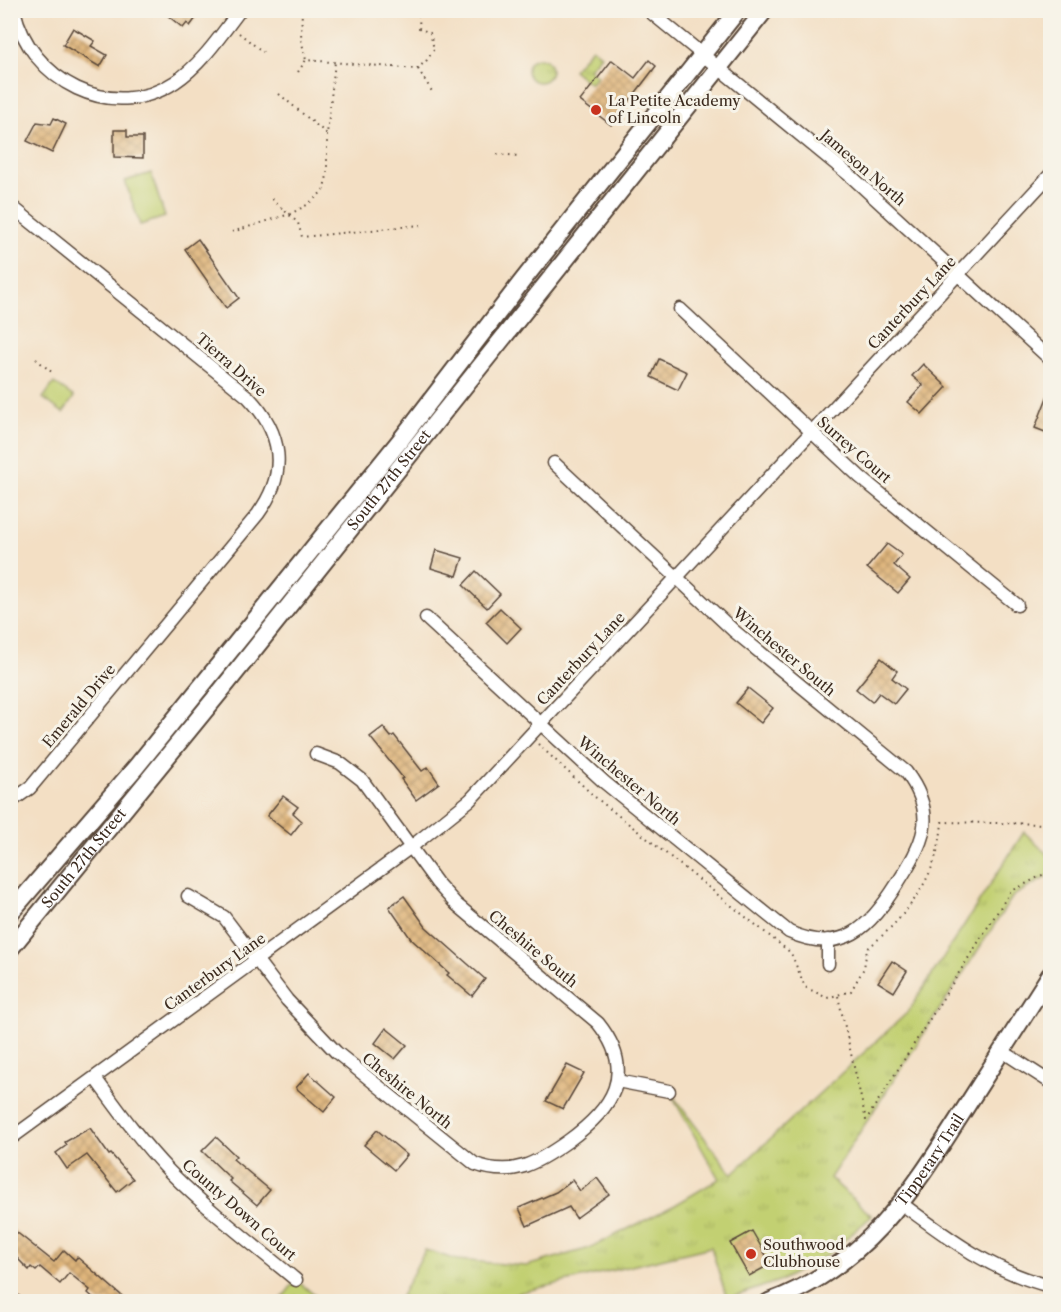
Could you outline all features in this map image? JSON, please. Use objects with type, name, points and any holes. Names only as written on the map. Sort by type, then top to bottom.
[{"type":"main road","name":"South 27th Street","points":[[10,913],[136,766],[388,455],[523,280],[738,10]]},
{"type":"main road","name":"South 27th Street","points":[[10,949],[250,656],[765,10]]},
{"type":"main road","name":"Tipperary Trail","points":[[779,1300],[843,1262],[869,1240],[902,1204],[1050,975]]},
{"type":"street","points":[[14,10],[17,23],[31,52],[49,72],[63,82],[91,94],[108,97],[141,96],[161,90],[191,69],[240,10]]},
{"type":"street","name":"Jameson North","points":[[648,10],[853,178],[1050,359]]},
{"type":"street","name":"Canterbury Lane","points":[[10,1139],[70,1090],[95,1078],[411,848],[470,800],[1050,175]]},
{"type":"street","name":"Tierra Drive","points":[[10,205],[248,397],[267,421],[275,441],[279,470],[271,498],[145,653]]},
{"type":"street","name":"Surrey Court","points":[[680,309],[811,433],[1017,605]]},
{"type":"street","name":"Winchester South","points":[[554,463],[734,632],[906,772],[917,785],[925,810],[926,825],[917,852],[896,886]]},
{"type":"street","name":"Winchester North","points":[[426,618],[604,782],[780,926],[801,937],[828,940],[849,935],[870,923],[896,886]]},
{"type":"street","name":"Emerald Drive","points":[[10,802],[30,788],[145,653]]},
{"type":"street","name":"Cheshire South","points":[[316,754],[340,763],[362,780],[411,848],[456,904],[598,1023],[614,1048],[617,1081],[613,1095],[599,1117],[568,1141]]},
{"type":"street","name":"Cheshire North","points":[[188,896],[224,917],[306,1023],[336,1052],[475,1164],[500,1170],[525,1168],[538,1162],[568,1141]]},
{"type":"street","points":[[828,940],[828,964]]},
{"type":"street","points":[[1002,1051],[1050,1082]]},
{"type":"street","name":"County Down Court","points":[[95,1078],[138,1136],[171,1172],[202,1202],[296,1280]]},
{"type":"street","points":[[617,1081],[669,1090]]},
{"type":"street","points":[[902,1204],[975,1256],[1002,1270],[1050,1286]]},
{"type":"street","points":[[10,1297],[16,1302]]},
{"type":"path","points":[[298,72],[306,60],[301,39],[302,10]]},
{"type":"path","points":[[418,69],[434,49],[430,33],[419,28],[420,10]]},
{"type":"path","points":[[236,30],[263,52]]},
{"type":"path","points":[[306,60],[418,69]]},
{"type":"path","points":[[232,232],[290,214],[314,200],[323,191],[327,176],[327,134],[335,62]]},
{"type":"path","points":[[418,69],[433,93]]},
{"type":"path","points":[[279,94],[327,134]]},
{"type":"path","points":[[497,154],[519,156]]},
{"type":"path","points":[[272,199],[298,223],[302,237],[421,225]]},
{"type":"path","points":[[36,359],[54,374]]},
{"type":"path","points":[[1043,627],[1050,633]]},
{"type":"path","points":[[538,744],[595,797],[791,953],[805,987],[817,996],[827,998],[851,991],[861,974],[867,949],[886,935],[918,894],[934,866],[940,848],[942,822],[1048,824],[1050,831]]},
{"type":"path","points":[[838,996],[866,1120],[1010,892],[1050,871]]},
{"type":"green space","points":[[592,48],[601,55],[589,69],[597,76],[590,84],[573,70]]},
{"type":"green space","points":[[539,58],[548,61],[551,70],[548,79],[539,82],[530,79],[527,70],[530,61]]},
{"type":"green space","points":[[151,173],[165,217],[140,225],[125,181]]},
{"type":"green space","points":[[54,383],[74,397],[63,413],[43,398]]},
{"type":"green space","points":[[1024,832],[1050,857],[1050,875],[1013,896],[830,1178],[872,1216],[826,1256],[782,1280],[727,1299],[711,1247],[485,1301],[398,1302],[425,1250],[457,1260],[526,1266],[590,1248],[675,1205],[719,1179],[669,1091],[732,1174],[908,1012]]},
{"type":"green space","points":[[296,1280],[322,1301],[279,1302]]},
{"type":"building","points":[[161,10],[202,10],[190,26],[187,23],[183,28]]},
{"type":"building","points":[[73,28],[95,41],[91,46],[107,55],[100,67],[63,45]]},
{"type":"building","name":"La Petite Academy of Lincoln","points":[[612,60],[635,78],[649,60],[656,66],[611,125],[580,101]]},
{"type":"building","points":[[54,118],[66,124],[52,153],[27,141],[37,122],[51,124]]},
{"type":"building","points":[[114,130],[127,130],[127,137],[143,137],[143,158],[114,157]]},
{"type":"building","points":[[198,239],[239,298],[226,308],[185,249]]},
{"type":"building","points":[[659,359],[687,372],[678,390],[651,377]]},
{"type":"building","points":[[923,364],[947,387],[922,414],[908,402],[923,385],[912,376]]},
{"type":"building","points":[[1050,390],[1050,434],[1035,428]]},
{"type":"building","points":[[887,544],[902,555],[894,565],[910,579],[898,593],[867,568]]},
{"type":"building","points":[[436,550],[463,558],[457,576],[431,568]]},
{"type":"building","points":[[476,571],[500,594],[487,608],[463,585]]},
{"type":"building","points":[[500,608],[521,628],[507,643],[486,622]]},
{"type":"building","points":[[881,658],[897,671],[892,678],[906,689],[894,704],[879,693],[872,702],[856,689]]},
{"type":"building","points":[[748,688],[773,708],[761,723],[736,703]]},
{"type":"building","points":[[383,727],[391,737],[394,735],[422,771],[428,767],[439,783],[416,800],[401,779],[403,778],[370,737]]},
{"type":"building","points":[[283,796],[298,807],[293,813],[302,821],[291,835],[267,816]]},
{"type":"building","points":[[404,896],[426,927],[485,979],[472,996],[411,939],[389,907]]},
{"type":"building","points":[[892,961],[907,971],[894,992],[878,982]]},
{"type":"building","points":[[386,1028],[407,1045],[395,1059],[375,1043]]},
{"type":"building","points":[[567,1065],[584,1073],[563,1109],[546,1101]]},
{"type":"building","points":[[309,1073],[336,1097],[324,1112],[296,1088]]},
{"type":"building","points":[[90,1128],[109,1155],[111,1154],[133,1179],[117,1192],[87,1155],[67,1169],[56,1153],[67,1145],[65,1142]]},
{"type":"building","points":[[377,1130],[407,1155],[394,1170],[364,1145]]},
{"type":"building","points":[[216,1137],[236,1156],[233,1159],[270,1190],[257,1205],[229,1181],[231,1179],[202,1151]]},
{"type":"building","points":[[597,1178],[609,1194],[576,1218],[569,1207],[527,1226],[519,1208],[556,1192],[572,1180],[580,1191]]},
{"type":"building","points":[[10,1227],[54,1262],[64,1250],[75,1260],[77,1257],[129,1302],[98,1302],[88,1293],[90,1290],[69,1273],[60,1284],[40,1267],[36,1271],[31,1267],[29,1270],[10,1251]]},
{"type":"building","name":"Southwood Clubhouse","points":[[752,1231],[771,1264],[749,1276],[730,1243]]},
{"type":"place","name":"La Petite Academy of Lincoln","points":[[596,110]]},
{"type":"place","name":"Southwood Clubhouse","points":[[751,1254]]}]
